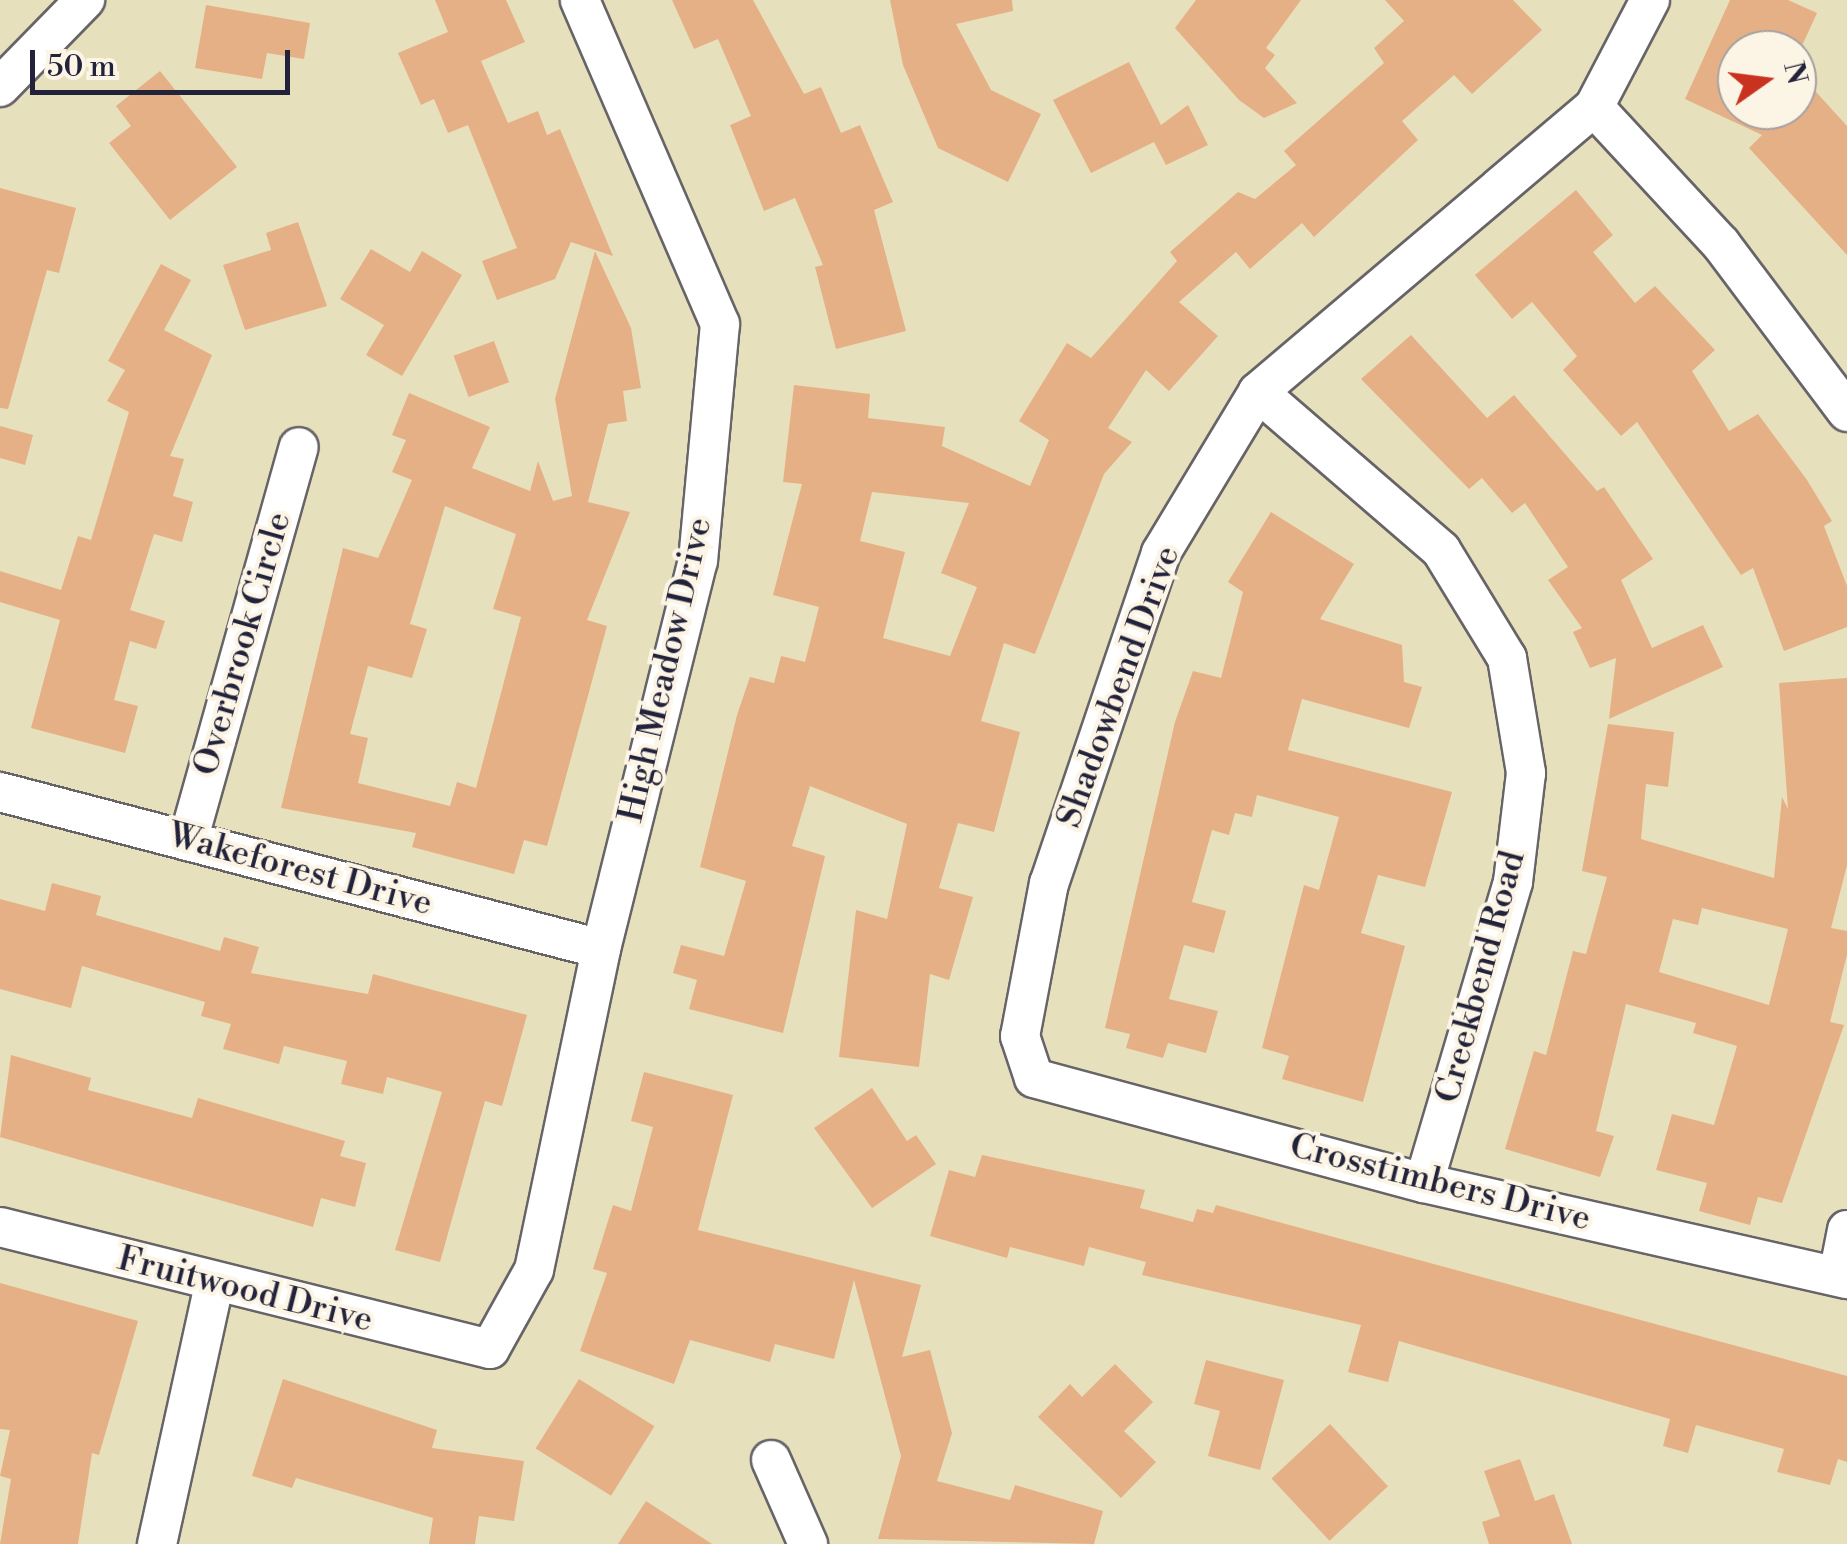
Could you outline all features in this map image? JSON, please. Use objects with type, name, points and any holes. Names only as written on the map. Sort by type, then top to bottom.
[{"type":"street","points":[[0,87],[85,0]]},
{"type":"street","name":"High Meadow Drive","points":[[490,1348],[534,1270],[600,949],[698,561],[720,324],[580,0]]},
{"type":"street","name":"Shadowbend Drive","points":[[1034,1078],[1020,1036],[1049,883],[1161,553],[1258,392],[1594,107],[1650,0]]},
{"type":"street","points":[[1594,107],[1721,244],[1847,412]]},
{"type":"street","name":"Creekbend Road","points":[[1258,392],[1441,550],[1507,658],[1526,773],[1513,882],[1424,1183]]},
{"type":"street","name":"Overbrook Circle","points":[[188,841],[299,447]]},
{"type":"street","name":"Wakeforest Drive","points":[[0,792],[600,949]]},
{"type":"street","name":"Crosstimbers Drive","points":[[1034,1078],[1424,1183],[1842,1277]]},
{"type":"street","name":"Fruitwood Drive","points":[[0,1227],[214,1285],[490,1348]]},
{"type":"street","points":[[1842,1277],[1847,1230]]},
{"type":"street","points":[[157,1544],[214,1285]]},
{"type":"street","points":[[771,1460],[808,1544]]},
{"type":"building","points":[[435,0],[506,0],[525,42],[481,61],[508,123],[538,111],[547,135],[560,129],[613,256],[571,242],[555,279],[497,300],[482,261],[517,248],[468,125],[448,133],[434,99],[421,105],[398,53],[448,32]]},
{"type":"building","points":[[672,0],[753,0],[804,94],[821,87],[841,133],[860,125],[893,202],[874,210],[906,331],[836,349],[815,267],[823,265],[795,198],[764,211],[730,125],[751,116],[718,39],[694,49]]},
{"type":"building","points":[[890,0],[1012,0],[1013,11],[956,24],[991,90],[1041,114],[1008,182],[938,148],[903,65]]},
{"type":"building","points":[[1196,0],[1301,0],[1266,48],[1275,55],[1265,68],[1297,103],[1264,118],[1239,100],[1175,28]]},
{"type":"building","points":[[1385,0],[1513,0],[1542,30],[1472,94],[1454,75],[1402,121],[1418,140],[1314,237],[1302,223],[1250,269],[1236,252],[1179,302],[1218,336],[1169,391],[1146,370],[1108,428],[1132,442],[1104,474],[1035,654],[1004,643],[981,721],[1020,732],[994,832],[958,823],[939,888],[973,897],[949,980],[930,974],[919,1067],[839,1057],[856,910],[887,919],[907,824],[810,786],[792,846],[825,856],[783,1033],[689,1009],[697,980],[673,973],[681,945],[724,956],[746,881],[700,867],[737,715],[750,677],[774,683],[781,656],[805,662],[819,607],[773,595],[802,484],[783,482],[794,385],[870,394],[868,418],[945,427],[942,446],[1030,486],[1049,440],[1019,421],[1067,343],[1091,358],[1177,261],[1170,252],[1238,192],[1255,199],[1296,165],[1284,151],[1384,63],[1374,48],[1404,21]],"holes":[[[872,492],[969,503],[941,573],[977,587],[950,656],[883,638],[905,552],[860,541]]]},
{"type":"building","points":[[1730,0],[1788,0],[1817,13],[1809,30],[1717,30],[1717,114],[1685,99]]},
{"type":"building","points":[[206,5],[310,23],[304,59],[267,53],[262,79],[195,68]]},
{"type":"building","points":[[1129,62],[1161,125],[1188,105],[1208,145],[1166,165],[1154,142],[1091,173],[1053,100]]},
{"type":"building","points":[[160,71],[237,167],[170,220],[109,143],[131,126],[116,106]]},
{"type":"building","points":[[1817,93],[1847,126],[1847,255],[1749,148],[1762,135],[1751,130],[1817,130]]},
{"type":"building","points":[[0,188],[76,208],[59,273],[47,270],[8,409],[0,408]]},
{"type":"building","points":[[1576,190],[1613,235],[1593,252],[1635,303],[1655,286],[1715,350],[1692,371],[1729,431],[1758,414],[1807,480],[1832,521],[1824,526],[1847,586],[1847,627],[1784,651],[1753,568],[1741,575],[1637,422],[1621,436],[1563,370],[1577,356],[1532,302],[1512,319],[1475,275]]},
{"type":"building","points":[[298,222],[327,306],[245,330],[223,265],[271,250],[266,233]]},
{"type":"building","points":[[371,249],[410,272],[422,251],[462,275],[402,376],[366,355],[384,325],[340,299]]},
{"type":"building","points":[[595,251],[631,328],[641,388],[623,391],[627,421],[608,424],[588,502],[630,512],[587,620],[607,626],[547,846],[524,840],[514,874],[412,847],[416,833],[281,808],[343,548],[378,558],[412,480],[392,472],[406,440],[392,435],[409,393],[490,427],[472,468],[530,491],[538,461],[553,501],[572,496],[555,399]],"holes":[[[445,506],[516,534],[493,609],[521,617],[476,788],[457,782],[450,806],[358,783],[368,738],[350,734],[368,666],[412,678],[427,629],[410,624]]]},
{"type":"building","points":[[161,264],[191,280],[164,330],[212,355],[170,456],[184,459],[173,496],[193,502],[182,542],[154,534],[130,610],[165,621],[156,649],[130,641],[114,700],[138,706],[125,753],[31,728],[60,620],[0,602],[0,571],[61,590],[78,536],[91,540],[129,412],[107,401],[125,370],[108,361]]},
{"type":"building","points":[[1411,335],[1487,418],[1514,395],[1597,491],[1604,487],[1653,559],[1621,580],[1652,648],[1703,625],[1723,667],[1609,719],[1616,658],[1590,668],[1573,632],[1582,628],[1548,580],[1568,567],[1525,503],[1512,513],[1482,478],[1469,489],[1361,379]]},
{"type":"building","points":[[494,341],[509,382],[469,397],[454,356]]},
{"type":"building","points":[[0,426],[33,435],[25,465],[0,458]]},
{"type":"building","points":[[1271,512],[1354,564],[1320,619],[1402,645],[1404,682],[1422,687],[1409,728],[1302,699],[1288,750],[1452,792],[1425,887],[1378,875],[1361,933],[1405,946],[1363,1102],[1282,1079],[1289,1056],[1262,1048],[1304,885],[1319,890],[1339,817],[1257,795],[1252,817],[1235,813],[1229,835],[1212,830],[1192,902],[1226,911],[1214,953],[1184,945],[1169,999],[1218,1011],[1206,1053],[1168,1043],[1163,1058],[1126,1048],[1130,1034],[1105,1028],[1175,722],[1193,671],[1221,678],[1243,592],[1228,582]]},
{"type":"building","points":[[1847,678],[1847,865],[1831,928],[1847,931],[1847,955],[1830,1022],[1844,1025],[1782,1203],[1758,1197],[1750,1225],[1699,1211],[1707,1183],[1656,1170],[1672,1114],[1714,1125],[1737,1046],[1693,1033],[1696,1023],[1626,1004],[1596,1131],[1614,1136],[1600,1177],[1505,1149],[1534,1051],[1546,1055],[1573,951],[1586,954],[1607,877],[1582,871],[1608,724],[1674,732],[1668,787],[1646,784],[1641,839],[1774,878],[1782,797],[1788,809],[1779,683]],"holes":[[[1702,908],[1788,929],[1769,1005],[1659,972],[1673,919],[1698,925]]]},
{"type":"building","points":[[52,883],[101,896],[96,915],[220,951],[224,937],[259,947],[251,973],[368,994],[373,974],[527,1015],[502,1106],[485,1101],[440,1262],[395,1250],[442,1092],[387,1077],[383,1094],[341,1084],[347,1061],[284,1046],[279,1064],[223,1049],[231,1024],[201,1016],[205,1002],[82,966],[71,1008],[0,989],[0,899],[45,911]]},
{"type":"building","points":[[11,1055],[91,1078],[88,1090],[192,1118],[198,1098],[345,1141],[340,1156],[366,1163],[355,1207],[321,1198],[313,1227],[0,1137]]},
{"type":"building","points":[[644,1072],[733,1095],[698,1230],[921,1285],[902,1357],[930,1350],[952,1433],[937,1481],[1010,1500],[1015,1485],[1103,1511],[1094,1544],[878,1539],[901,1456],[854,1280],[834,1359],[775,1344],[770,1362],[690,1340],[674,1384],[580,1351],[607,1273],[593,1269],[613,1205],[631,1211],[653,1127],[631,1121]]},
{"type":"building","points":[[872,1088],[907,1141],[916,1135],[936,1164],[872,1208],[814,1128]]},
{"type":"building","points":[[982,1155],[1145,1190],[1140,1208],[1193,1222],[1197,1209],[1213,1213],[1216,1205],[1847,1376],[1847,1462],[1838,1459],[1830,1485],[1777,1472],[1784,1449],[1696,1425],[1688,1453],[1663,1446],[1670,1419],[1399,1341],[1388,1382],[1348,1372],[1361,1325],[1142,1275],[1146,1262],[1089,1247],[1084,1266],[1010,1247],[1007,1258],[930,1236],[949,1170],[975,1177]]},
{"type":"building","points":[[0,1283],[138,1321],[99,1455],[92,1453],[78,1544],[0,1544],[11,1479],[0,1476],[10,1430],[0,1429]]},
{"type":"building","points":[[1206,1360],[1284,1380],[1260,1470],[1208,1456],[1220,1411],[1194,1404]]},
{"type":"building","points":[[1115,1364],[1153,1402],[1124,1431],[1156,1462],[1121,1498],[1038,1417],[1070,1384],[1082,1397]]},
{"type":"building","points":[[283,1379],[437,1430],[432,1448],[524,1461],[514,1521],[479,1516],[475,1544],[429,1544],[433,1518],[296,1478],[292,1488],[252,1476]]},
{"type":"building","points":[[579,1379],[654,1426],[611,1496],[536,1449]]},
{"type":"building","points":[[1330,1424],[1388,1486],[1329,1541],[1271,1479]]},
{"type":"building","points":[[1520,1459],[1535,1501],[1554,1494],[1572,1544],[1489,1544],[1482,1522],[1500,1516],[1484,1471]]},
{"type":"building","points":[[646,1501],[712,1544],[618,1544]]}]
